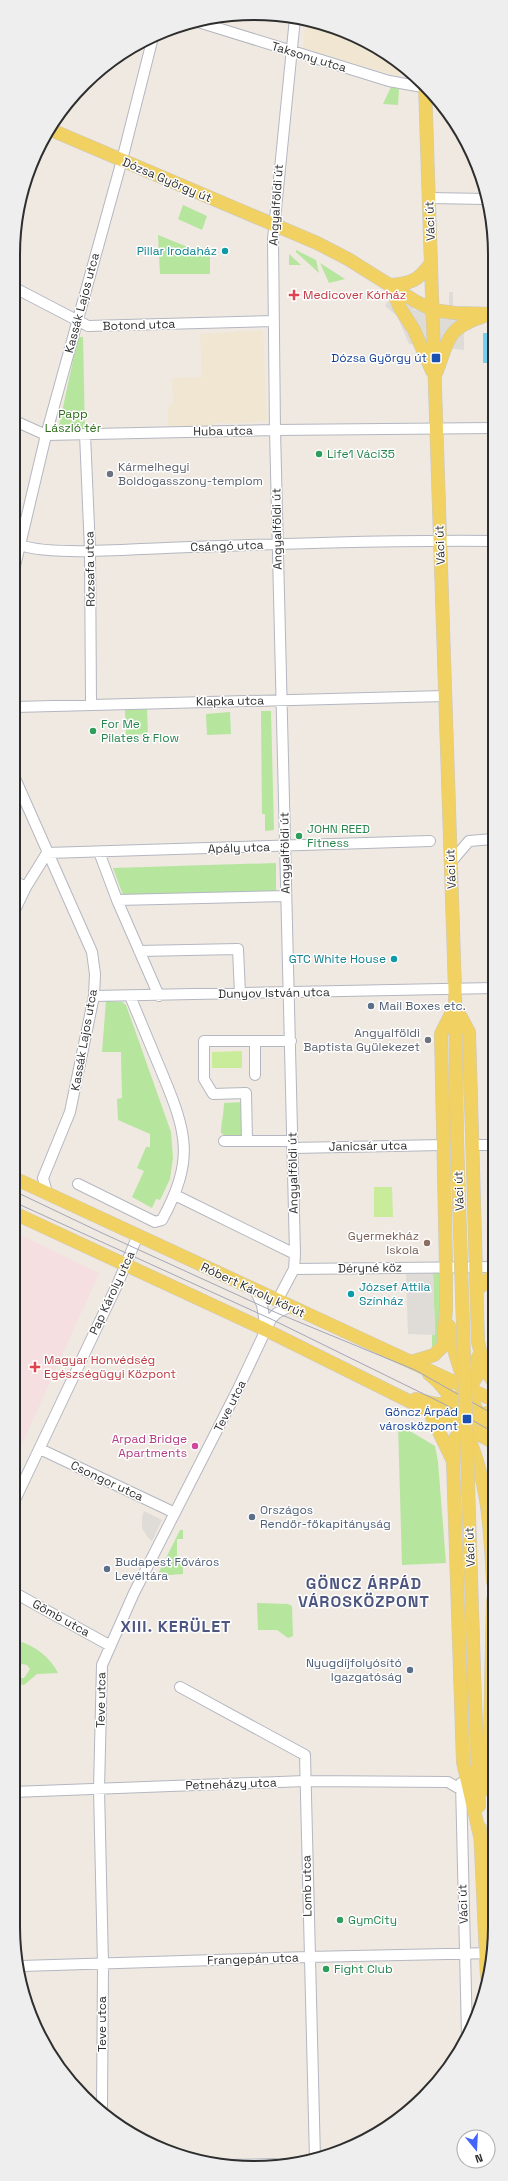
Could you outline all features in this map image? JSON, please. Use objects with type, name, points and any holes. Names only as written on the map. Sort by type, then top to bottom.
[{"type":"main road","name":"Váci út","points":[[426,96],[434,376],[455,989],[457,1138],[474,1672],[480,1836],[488,1928]]},
{"type":"main road","name":"Dózsa György út","points":[[54,131],[317,243],[348,259],[415,301],[433,310],[455,313],[488,314]]},
{"type":"main road","points":[[431,262],[423,274],[414,281],[406,284],[390,285],[400,308],[414,330],[434,376]]},
{"type":"main road","points":[[434,376],[448,337],[458,326],[488,315]]},
{"type":"main road","name":"Váci út","points":[[446,1310],[441,1034],[455,1006]]},
{"type":"main road","name":"Váci út","points":[[455,1006],[469,1032],[478,1342],[485,1370],[488,1374]]},
{"type":"main road","name":"Róbert Károly körút","points":[[20,1181],[289,1307],[488,1398]]},
{"type":"main road","points":[[20,1216],[266,1330],[429,1411],[464,1426],[488,1439]]},
{"type":"main road","points":[[477,1290],[488,1280]]},
{"type":"main road","points":[[411,1362],[429,1358],[440,1351],[443,1346],[446,1310]]},
{"type":"main road","points":[[446,1310],[450,1336],[467,1388],[479,1416],[488,1427]]},
{"type":"main road","points":[[401,1396],[430,1403],[444,1404],[452,1400],[467,1388],[475,1379],[478,1372],[478,1342]]},
{"type":"main road","points":[[411,1362],[432,1376],[452,1400],[476,1455],[485,1483],[488,1506]]},
{"type":"main road","points":[[429,1411],[453,1461]]},
{"type":"main road","points":[[453,1461],[455,1440],[464,1426],[479,1416],[488,1413]]},
{"type":"main road","name":"Váci út","points":[[453,1461],[462,1768],[480,1836]]},
{"type":"main road","points":[[455,1501],[458,1488],[470,1484],[478,1489],[488,1520]]},
{"type":"main road","name":"Váci út","points":[[480,1836],[488,1757]]},
{"type":"street","name":"Angyalföldi út","points":[[277,1301],[294,1269],[295,1254],[290,993],[277,544],[273,321],[274,226],[295,23]]},
{"type":"street","name":"Taksony utca","points":[[206,25],[389,81],[415,85]]},
{"type":"street","name":"Kassák Lajos utca","points":[[20,533],[76,322],[122,160],[151,44]]},
{"type":"street","points":[[429,198],[482,199]]},
{"type":"street","name":"Botond utca","points":[[20,291],[76,322],[88,326],[273,321]]},
{"type":"street","name":"Huba utca","points":[[20,423],[46,435],[275,430],[488,428]]},
{"type":"street","name":"Rózsafa utca","points":[[85,434],[90,550],[91,704]]},
{"type":"street","name":"Csángó utca","points":[[20,545],[34,550],[90,550],[277,544],[488,541]]},
{"type":"street","name":"Klapka utca","points":[[20,706],[445,696]]},
{"type":"street","name":"Kassák Lajos utca","points":[[20,790],[92,952],[95,974],[94,996],[70,1112],[43,1178],[47,1193]]},
{"type":"street","points":[[451,862],[468,841],[488,839]]},
{"type":"street","name":"Apály utca","points":[[47,853],[430,841]]},
{"type":"street","points":[[99,852],[117,900],[159,996]]},
{"type":"street","points":[[20,900],[47,853]]},
{"type":"street","points":[[20,884],[26,887]]},
{"type":"street","points":[[117,900],[286,896]]},
{"type":"street","points":[[139,951],[238,949],[240,994]]},
{"type":"street","name":"Dunyov István utca","points":[[94,996],[159,996],[488,988]]},
{"type":"street","points":[[78,1184],[154,1222],[162,1220],[175,1195],[181,1173],[184,1149],[180,1116],[130,996]]},
{"type":"street","points":[[247,1141],[246,1093],[213,1094],[204,1079],[204,1041],[291,1041]]},
{"type":"street","points":[[255,1042],[255,1075]]},
{"type":"street","name":"Janicsár utca","points":[[224,1141],[292,1144],[443,1145]]},
{"type":"street","points":[[473,1145],[488,1145]]},
{"type":"street","points":[[175,1195],[295,1254]]},
{"type":"street","name":"Pap Károly utca","points":[[20,1490],[126,1264],[138,1235]]},
{"type":"street","points":[[446,1251],[453,1256],[461,1257],[470,1255],[476,1249]]},
{"type":"street","name":"Déryné köz","points":[[294,1269],[446,1266],[488,1267]]},
{"type":"street","points":[[255,1290],[262,1305],[266,1330]]},
{"type":"street","name":"Teve utca","points":[[102,2105],[103,1965],[99,1789],[102,1665],[109,1645],[271,1319],[277,1313],[289,1307]]},
{"type":"street","name":"Csongor utca","points":[[40,1449],[175,1513]]},
{"type":"street","name":"Gömb utca","points":[[20,1596],[109,1645]]},
{"type":"street","name":"Lomb utca","points":[[180,1687],[305,1755],[308,1957],[315,2153]]},
{"type":"street","points":[[448,1782],[462,1768]]},
{"type":"street","name":"Váci út","points":[[462,1768],[460,1789],[467,2024]]},
{"type":"street","name":"Petneházy utca","points":[[20,1792],[305,1781],[448,1782],[460,1789]]},
{"type":"street","name":"Frangepán utca","points":[[23,1966],[103,1965],[308,1957],[486,1953]]},
{"type":"shaded area","points":[[306,25],[329,32],[357,44],[384,59],[399,71],[400,77],[303,48]]},
{"type":"shaded area","points":[[401,277],[409,277],[408,299],[414,310],[449,311],[449,292],[453,292],[453,310],[471,324],[471,330],[464,331],[464,350],[409,344],[397,316],[385,306],[388,301],[396,308],[401,303]]},
{"type":"shaded area","points":[[263,330],[267,421],[226,424],[226,422],[214,423],[214,426],[168,428],[168,408],[173,402],[172,378],[202,377],[200,334]]},
{"type":"shaded area","name":"Magyar Honvédség Egészségügyi Központ","points":[[20,1235],[99,1273],[20,1449]]},
{"type":"shaded area","points":[[433,1273],[435,1335],[408,1334],[406,1274]]},
{"type":"shaded area","points":[[144,1511],[162,1520],[152,1541],[148,1538],[142,1528],[142,1517]]},
{"type":"green space","points":[[391,87],[399,89],[398,105],[383,104]]},
{"type":"green space","points":[[183,205],[207,216],[202,230],[178,219]]},
{"type":"green space","points":[[158,235],[210,256],[210,274],[160,274]]},
{"type":"green space","points":[[296,250],[316,260],[319,273],[296,252]]},
{"type":"green space","points":[[289,254],[301,265],[289,265]]},
{"type":"green space","points":[[320,263],[345,279],[329,283]]},
{"type":"green space","name":"Papp László tér","points":[[78,337],[83,337],[85,434],[57,435]]},
{"type":"green space","points":[[147,709],[148,734],[126,735],[125,710]]},
{"type":"green space","points":[[261,711],[271,711],[274,830],[265,831],[265,814],[262,814]]},
{"type":"green space","points":[[230,712],[231,734],[207,735],[206,714]]},
{"type":"green space","points":[[276,863],[276,893],[124,898],[113,868]]},
{"type":"green space","points":[[106,1001],[122,1002],[126,1005],[171,1132],[173,1158],[170,1179],[160,1200],[156,1199],[152,1208],[132,1197],[144,1171],[137,1168],[146,1147],[150,1147],[150,1134],[118,1120],[117,1099],[122,1098],[121,1052],[102,1052]]},
{"type":"green space","points":[[242,1051],[242,1068],[212,1068],[212,1052]]},
{"type":"green space","points":[[243,1102],[244,1135],[224,1135],[221,1133],[221,1125],[224,1103]]},
{"type":"green space","points":[[374,1187],[392,1187],[393,1217],[374,1217]]},
{"type":"green space","points":[[433,1273],[439,1273],[440,1348],[432,1347],[432,1335],[435,1334]]},
{"type":"green space","points":[[398,1424],[435,1446],[438,1462],[446,1563],[402,1565]]},
{"type":"green space","points":[[180,1530],[183,1530],[183,1539],[177,1539],[177,1563],[183,1563],[183,1574],[157,1576]]},
{"type":"green space","points":[[257,1603],[288,1604],[292,1606],[293,1636],[288,1638],[277,1630],[258,1630]]},
{"type":"green space","points":[[20,1641],[42,1653],[51,1662],[58,1673],[37,1674],[24,1685],[20,1684],[20,1678],[24,1678],[30,1669],[27,1665],[20,1665]]},
{"type":"water","points":[[483,333],[488,333],[488,363],[483,363]]},
{"type":"tram line","points":[[20,1194],[277,1313],[415,1370],[488,1411]]},
{"type":"tram line","points":[[20,1205],[271,1319],[444,1404],[488,1429]]},
{"type":"place","name":"Pillar Irodaház","points":[[225,251]]},
{"type":"place","name":"Medicover Kórház","points":[[294,295]]},
{"type":"place","name":"Dózsa György út","points":[[436,358]]},
{"type":"place","name":"Life1 Váci35","points":[[319,454]]},
{"type":"place","name":"Kármelhegyi Boldogasszony-templom","points":[[110,474]]},
{"type":"place","name":"For Me Pilates & Flow","points":[[93,731]]},
{"type":"place","name":"JOHN REED Fitness","points":[[299,836]]},
{"type":"place","name":"GTC White House","points":[[394,959]]},
{"type":"place","name":"Mail Boxes etc.","points":[[371,1006]]},
{"type":"place","name":"Angyalföldi Baptista Gyülekezet","points":[[428,1040]]},
{"type":"place","name":"Gyermekház Iskola","points":[[427,1243]]},
{"type":"place","name":"József Attila Színház","points":[[351,1294]]},
{"type":"place","name":"Magyar Honvédség Egészségügyi Központ","points":[[35,1367]]},
{"type":"place","name":"Göncz Árpád városközpont","points":[[467,1419]]},
{"type":"place","name":"Arpad Bridge Apartments","points":[[195,1446]]},
{"type":"place","name":"Országos Rendőr-főkapitányság","points":[[252,1517]]},
{"type":"place","name":"Budapest Főváros Levéltára","points":[[107,1569]]},
{"type":"place","name":"Nyugdíjfolyósító Igazgatóság","points":[[410,1670]]},
{"type":"place","name":"GymCity","points":[[340,1920]]},
{"type":"place","name":"Fight Club","points":[[326,1969]]},
{"type":"district","name":"GÖNCZ ÁRPÁD VÁROSKÖZPONT","points":[[364,1592]]},
{"type":"district","name":"XIII. KERÜLET","points":[[176,1626]]}]
